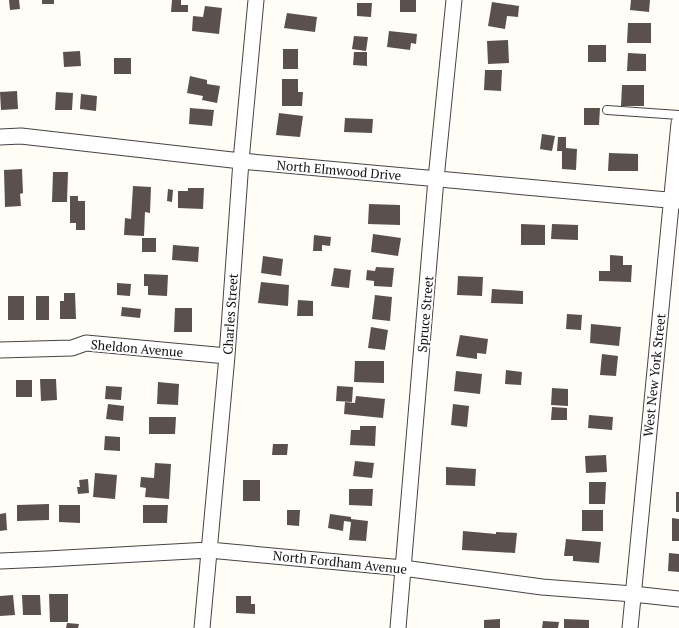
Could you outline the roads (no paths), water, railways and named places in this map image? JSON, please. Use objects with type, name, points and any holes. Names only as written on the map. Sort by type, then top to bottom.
[{"type":"street","name":"Charles Street","points":[[202,628],[227,356],[241,161],[256,0]]},
{"type":"street","name":"Spruce Street","points":[[398,628],[436,180],[454,0]]},
{"type":"street","name":"West New York Street","points":[[630,628],[675,201],[679,123]]},
{"type":"street","name":"North Elmwood Drive","points":[[0,137],[21,136],[241,161],[675,201]]},
{"type":"street","name":"Sheldon Avenue","points":[[0,350],[72,348],[86,343],[227,356]]},
{"type":"street","name":"North Fordham Avenue","points":[[0,561],[209,550],[403,568],[542,587],[679,599]]},
{"type":"lane","points":[[607,110],[679,115]]}]
